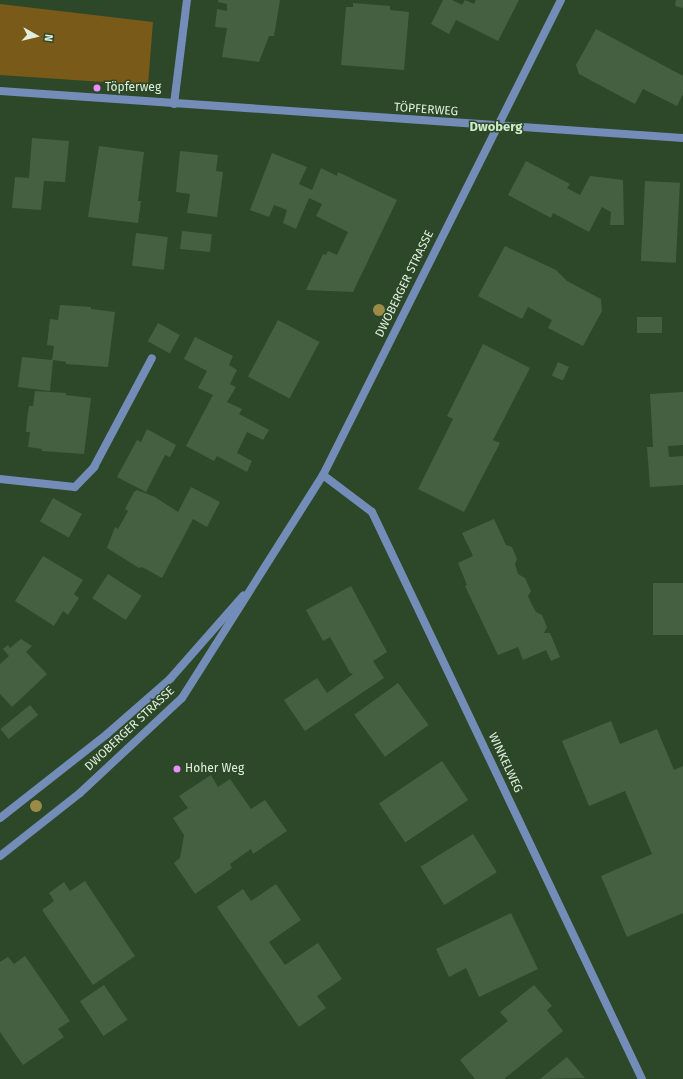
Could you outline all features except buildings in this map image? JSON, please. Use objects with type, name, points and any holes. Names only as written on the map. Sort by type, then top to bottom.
[{"type":"street","points":[[174,104],[187,0]]},
{"type":"street","name":"DWOBERGER STRASSE","points":[[0,856],[80,793],[182,698],[262,574],[323,475],[496,127],[561,0]]},
{"type":"street","name":"TÖPFERWEG","points":[[0,91],[496,127],[683,138]]},
{"type":"street","points":[[0,479],[75,487],[94,467],[152,358]]},
{"type":"street","name":"WINKELWEG","points":[[323,475],[372,512],[642,1079]]},
{"type":"street","name":"DWOBERGER STRASSE","points":[[0,818],[107,734],[170,679],[262,574]]},
{"type":"shaded area","points":[[0,4],[153,22],[148,85],[0,75]]},
{"type":"place","name":"Töpferweg","points":[[97,88]]},
{"type":"place","name":"Hoher Weg","points":[[177,769]]},
{"type":"district","name":"Dwoberg","points":[[496,127]]}]
